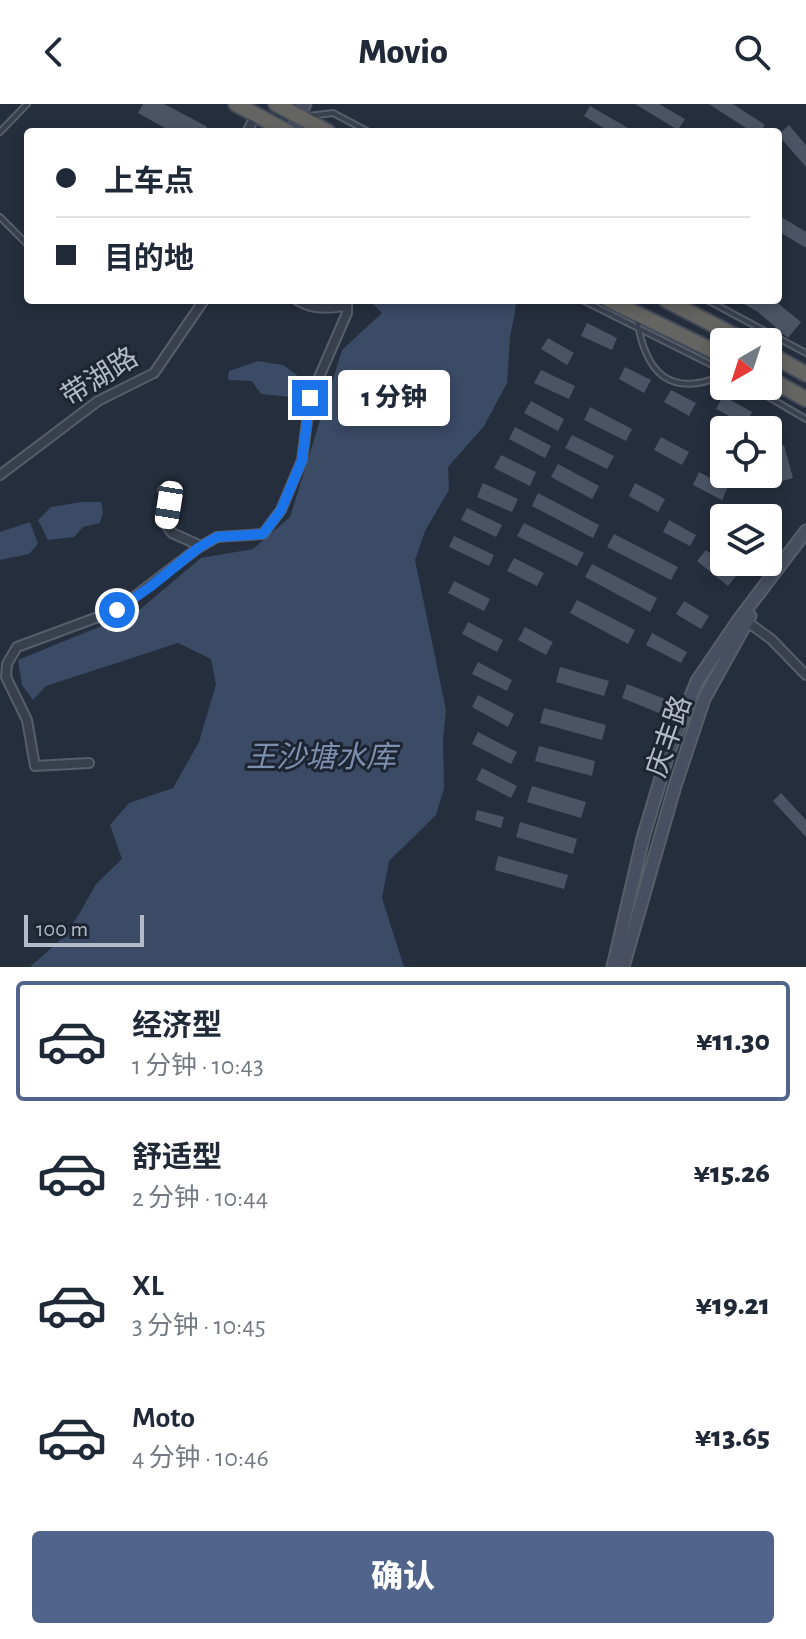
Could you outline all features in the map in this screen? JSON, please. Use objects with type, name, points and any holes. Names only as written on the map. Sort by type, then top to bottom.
[{"type":"highway","points":[[236,104],[280,128]]},
{"type":"highway","points":[[283,106],[302,110],[323,128]]},
{"type":"highway","points":[[617,304],[710,349]]},
{"type":"highway","points":[[674,304],[720,328]]},
{"type":"highway","points":[[782,361],[806,374]]},
{"type":"highway","points":[[782,386],[806,399]]},
{"type":"main road","points":[[283,106],[285,128]]},
{"type":"main road","points":[[287,128],[302,110]]},
{"type":"main road","points":[[613,967],[647,823],[669,751],[697,681],[806,531]]},
{"type":"main road","name":"庆丰路","points":[[623,967],[675,786],[704,699],[746,621],[806,543]]},
{"type":"street","points":[[249,128],[256,115]]},
{"type":"street","name":"带湖路","points":[[0,475],[98,401],[154,373],[201,304]]},
{"type":"street","points":[[303,304],[333,308],[342,304]]},
{"type":"street","points":[[89,763],[35,766],[27,720],[6,677],[7,664],[17,647],[117,610],[217,537],[263,534],[281,510],[302,460],[310,398],[347,313],[347,304]]},
{"type":"street","points":[[163,490],[169,505],[166,525],[172,533],[201,546]]},
{"type":"street","points":[[746,621],[771,639],[806,675]]},
{"type":"lane","points":[[0,132],[27,104]]},
{"type":"lane","points":[[302,110],[333,113],[361,128]]},
{"type":"lane","points":[[0,217],[24,241]]},
{"type":"lane","points":[[589,304],[710,365]]},
{"type":"lane","points":[[714,304],[806,353]]},
{"type":"lane","points":[[635,313],[645,356],[655,372],[679,382],[704,384],[710,381]]},
{"type":"lane","points":[[774,400],[806,419]]},
{"type":"water","name":"王沙塘水库","points":[[373,304],[516,304],[507,383],[484,426],[448,467],[449,490],[425,531],[415,560],[446,710],[444,788],[436,815],[389,861],[382,898],[404,967],[30,967],[59,941],[96,884],[122,859],[110,825],[129,803],[173,788],[199,742],[216,684],[211,659],[178,643],[46,686],[33,700],[22,685],[18,660],[138,611],[201,558],[253,549],[290,517],[342,350],[382,313]]},
{"type":"water","points":[[258,361],[283,365],[297,375],[290,397],[261,394],[252,381],[228,380],[229,371]]},
{"type":"water","points":[[101,502],[103,511],[100,523],[83,527],[74,537],[48,540],[38,520],[51,507]]},
{"type":"water","points":[[30,522],[38,544],[29,554],[0,560],[0,532]]},
{"type":"building","points":[[143,104],[164,104],[207,128],[165,128],[138,113]]},
{"type":"building","points":[[635,104],[659,104],[685,119],[679,128]]},
{"type":"building","points":[[709,104],[733,104],[765,125],[763,128],[746,128]]},
{"type":"building","points":[[590,106],[628,128],[604,128],[584,116]]},
{"type":"building","points":[[789,125],[806,145],[806,167],[782,140],[782,131]]},
{"type":"building","points":[[782,217],[806,232],[806,248],[782,233]]},
{"type":"building","points":[[744,304],[779,304],[801,322],[788,338],[782,333],[782,328],[776,328]]},
{"type":"building","points":[[587,323],[617,338],[612,350],[581,336]]},
{"type":"building","points":[[548,338],[574,353],[567,365],[541,349]]},
{"type":"building","points":[[625,367],[651,380],[644,393],[619,379]]},
{"type":"building","points":[[541,370],[575,386],[569,399],[534,383]]},
{"type":"building","points":[[671,390],[696,403],[689,416],[664,402]]},
{"type":"building","points":[[721,400],[730,400],[752,412],[750,416],[729,416],[716,409]]},
{"type":"building","points":[[531,401],[564,419],[558,431],[524,413]]},
{"type":"building","points":[[590,407],[632,429],[626,441],[584,420]]},
{"type":"building","points":[[515,427],[551,446],[545,458],[509,439]]},
{"type":"building","points":[[572,435],[614,456],[607,469],[565,448]]},
{"type":"building","points":[[661,437],[689,452],[682,465],[654,450]]},
{"type":"building","points":[[782,446],[793,478],[782,481]]},
{"type":"building","points":[[501,455],[536,472],[530,486],[494,468]]},
{"type":"building","points":[[558,464],[599,486],[592,499],[551,477]]},
{"type":"building","points":[[699,472],[710,478],[710,488],[728,488],[722,500],[693,485]]},
{"type":"building","points":[[483,483],[518,499],[512,512],[477,497]]},
{"type":"building","points":[[635,483],[665,499],[658,512],[629,496]]},
{"type":"building","points":[[538,493],[599,525],[593,538],[532,506]]},
{"type":"building","points":[[467,508],[502,525],[496,537],[461,520]]},
{"type":"building","points":[[669,520],[696,535],[690,546],[663,532]]},
{"type":"building","points":[[524,523],[584,553],[577,566],[517,536]]},
{"type":"building","points":[[614,534],[678,567],[671,580],[607,547]]},
{"type":"building","points":[[454,536],[494,555],[489,566],[449,547]]},
{"type":"building","points":[[706,550],[710,553],[710,571],[697,561]]},
{"type":"building","points":[[514,558],[544,573],[537,586],[507,571]]},
{"type":"building","points":[[592,564],[657,598],[650,612],[585,577]]},
{"type":"building","points":[[716,576],[736,576],[728,586]]},
{"type":"building","points":[[454,581],[490,599],[484,611],[448,593]]},
{"type":"building","points":[[577,600],[635,630],[628,644],[570,613]]},
{"type":"building","points":[[684,601],[709,616],[701,629],[676,614]]},
{"type":"building","points":[[468,622],[503,640],[497,652],[462,634]]},
{"type":"building","points":[[525,627],[553,642],[546,655],[518,640]]},
{"type":"building","points":[[652,633],[687,652],[681,663],[646,645]]},
{"type":"building","points":[[478,662],[512,680],[507,691],[472,674]]},
{"type":"building","points":[[560,667],[609,681],[604,696],[556,682]]},
{"type":"building","points":[[627,684],[665,699],[659,713],[622,698]]},
{"type":"building","points":[[478,695],[514,714],[508,727],[472,707]]},
{"type":"building","points":[[544,708],[606,725],[602,740],[540,723]]},
{"type":"building","points":[[478,732],[517,752],[511,764],[472,744]]},
{"type":"building","points":[[539,746],[595,761],[592,776],[535,761]]},
{"type":"building","points":[[482,768],[517,786],[511,798],[476,780]]},
{"type":"building","points":[[532,786],[586,802],[581,818],[527,802]]},
{"type":"building","points":[[781,793],[806,820],[806,837],[773,801]]},
{"type":"building","points":[[477,810],[504,817],[501,828],[475,820]]},
{"type":"building","points":[[520,822],[577,839],[573,854],[516,837]]},
{"type":"building","points":[[498,856],[568,875],[564,889],[495,870]]},
{"type":"route","points":[[117,610],[217,537],[263,534],[281,510],[302,460],[310,398]]}]
